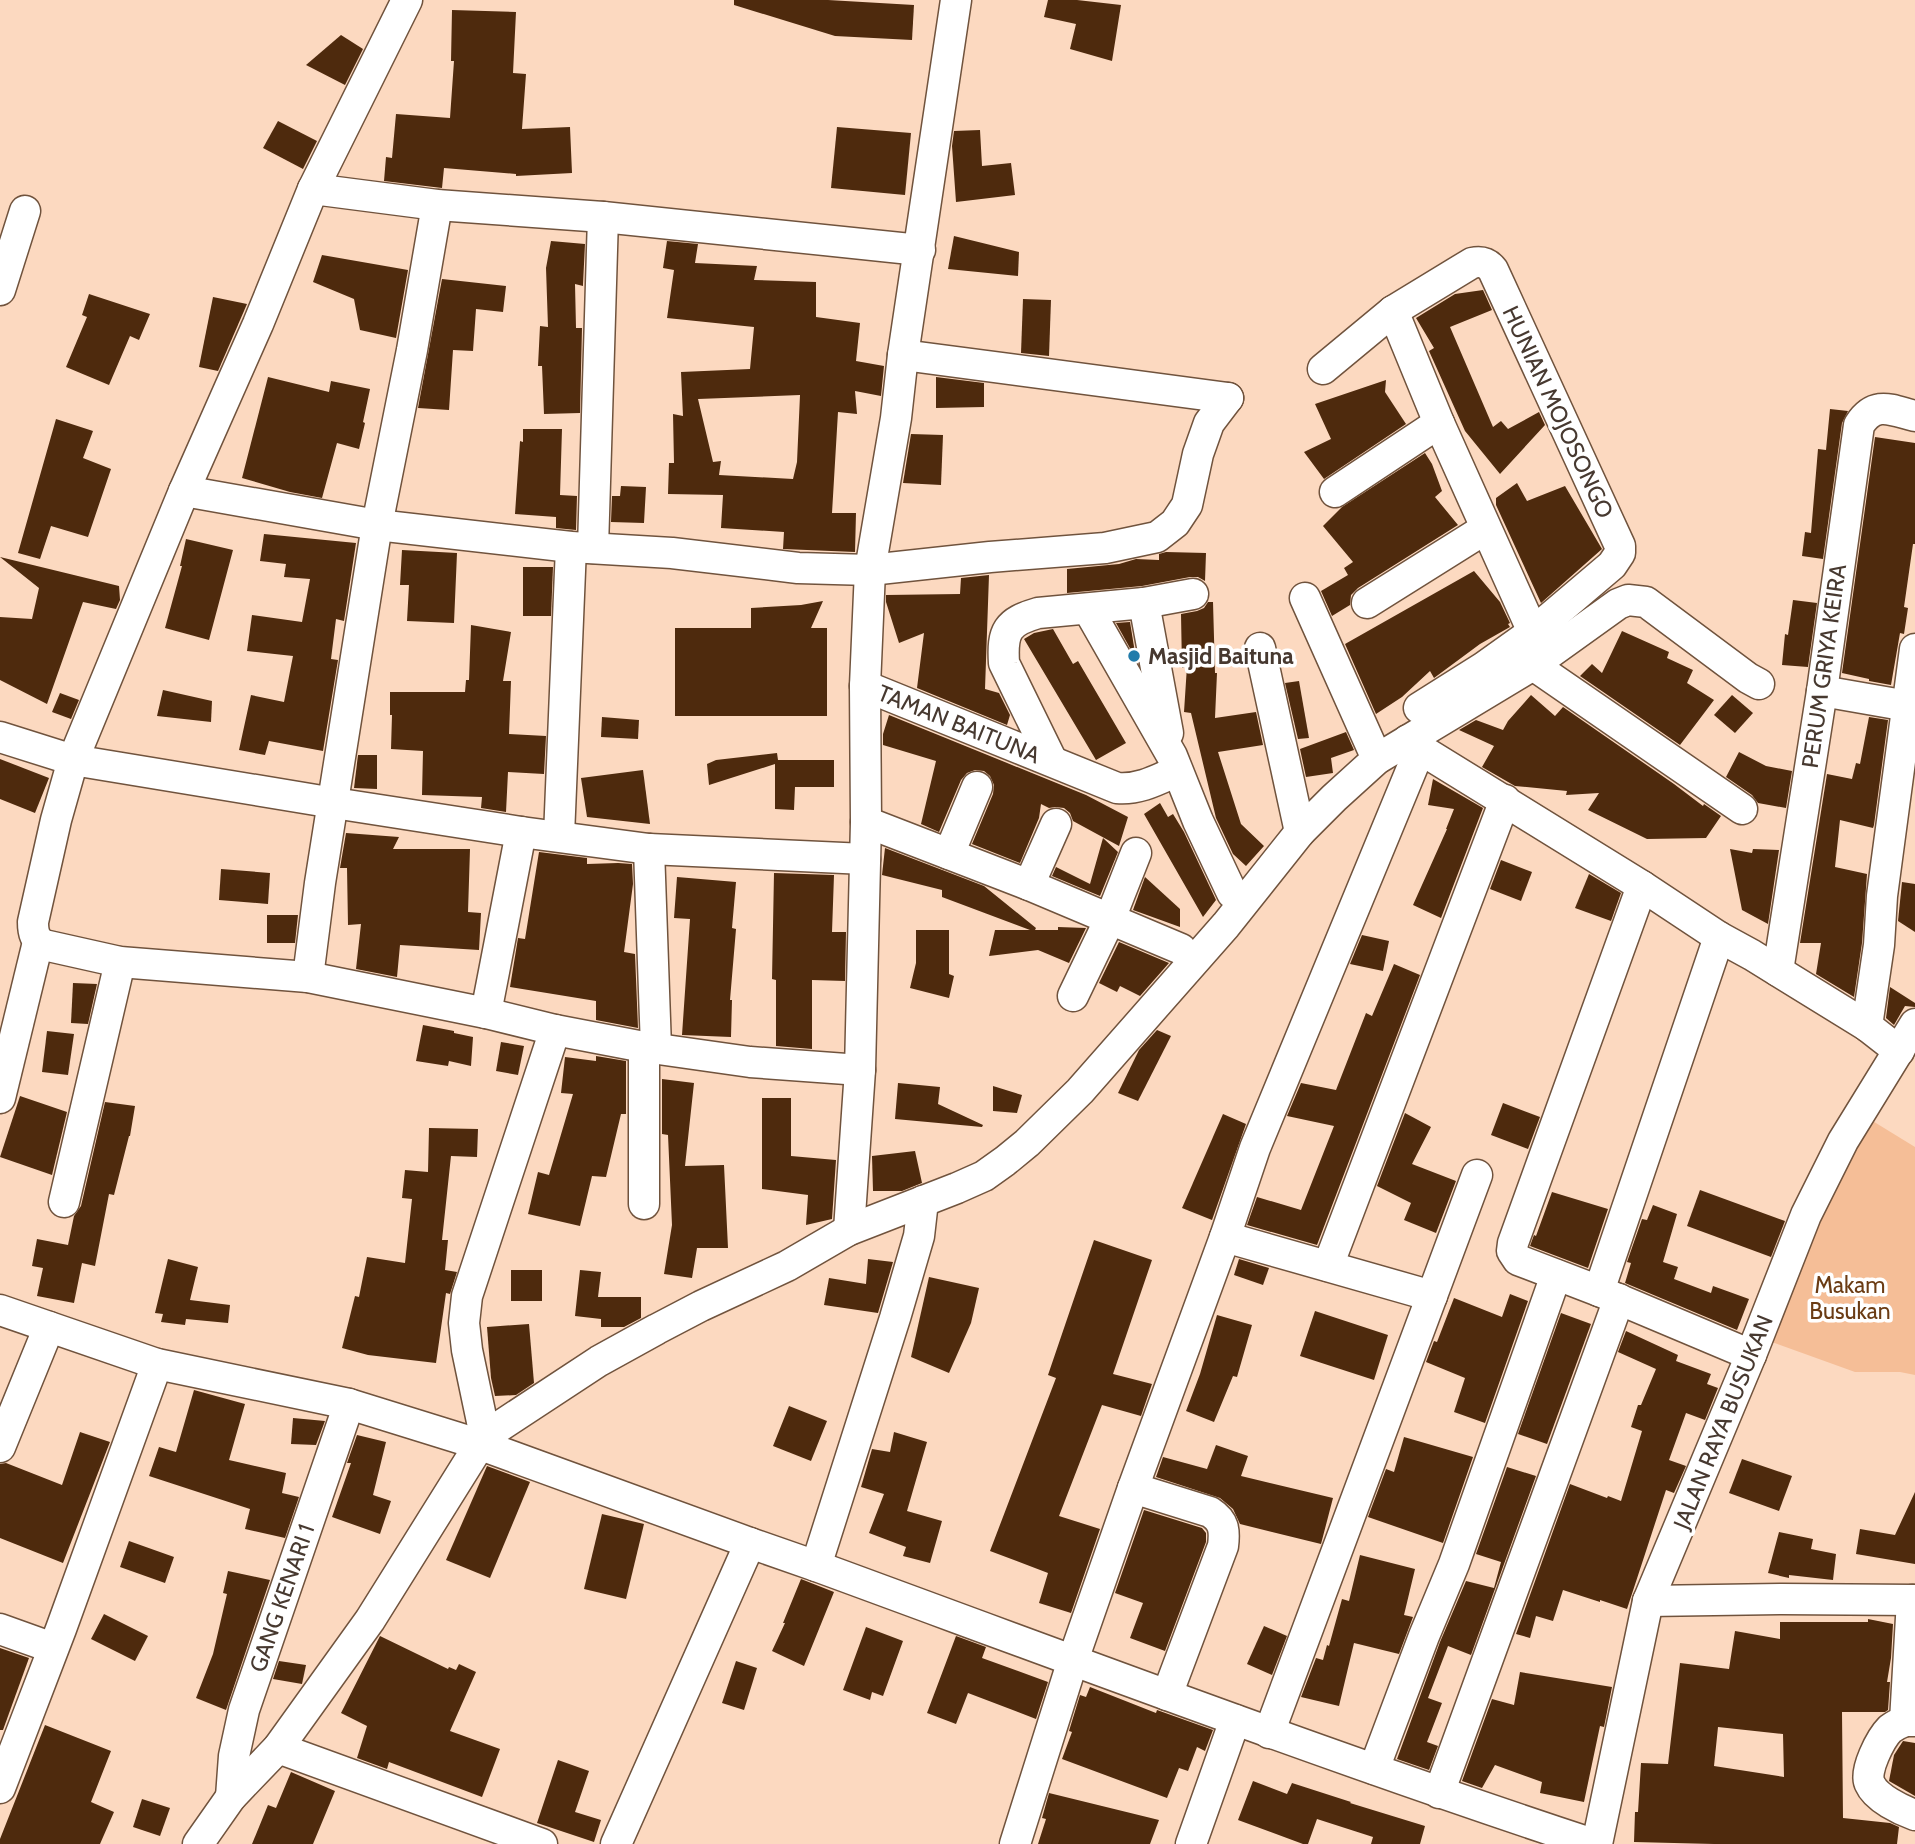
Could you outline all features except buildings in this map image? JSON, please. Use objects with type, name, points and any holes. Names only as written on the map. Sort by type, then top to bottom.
[{"type":"street","points":[[407,0],[313,189],[258,324],[184,491],[74,760],[56,820],[33,922],[33,933],[44,946],[120,962],[308,977],[486,1013],[555,1030],[650,1047],[750,1062],[860,1070]]},
{"type":"street","points":[[849,1230],[860,1070],[866,822],[865,686],[870,570],[896,418],[956,0]]},
{"type":"street","points":[[313,189],[437,205],[603,217],[920,250]]},
{"type":"street","points":[[308,977],[320,883],[377,525],[412,350],[437,205]]},
{"type":"street","points":[[0,290],[25,211]]},
{"type":"street","points":[[559,836],[582,548],[603,217]]},
{"type":"street","name":"HUNIAN MOJOSONGO","points":[[1324,369],[1393,311],[1472,262],[1488,264],[1620,545],[1620,553],[1612,565],[1538,650],[1484,667],[1419,708]]},
{"type":"street","points":[[1393,311],[1538,650],[1742,809]]},
{"type":"street","points":[[184,491],[377,525],[582,548],[672,553],[798,568],[870,570],[1105,548],[1157,537],[1175,523],[1187,505],[1198,454],[1209,423],[1228,398],[903,355]]},
{"type":"street","name":"PERUM GRIYA KEIRA","points":[[1778,971],[1822,691],[1859,425],[1867,414],[1875,409],[1915,416]]},
{"type":"street","points":[[1335,492],[1439,423]]},
{"type":"street","points":[[1367,603],[1485,529]]},
{"type":"street","name":"TAMAN BAITUNA","points":[[1052,761],[1004,663],[1003,647],[1010,625],[1021,618],[1038,613],[1144,603],[1193,594]]},
{"type":"street","points":[[1306,598],[1377,759]]},
{"type":"street","points":[[198,1844],[231,1797],[278,1748],[370,1620],[482,1440],[599,1361],[701,1306],[787,1266],[849,1230],[984,1176],[1027,1143],[1080,1091],[1226,925],[1300,832],[1377,759],[1414,745],[1538,650],[1628,600],[1646,602],[1759,684]]},
{"type":"street","points":[[1144,603],[1175,764]]},
{"type":"street","points":[[1088,609],[1175,764],[1232,893]]},
{"type":"street","points":[[1260,648],[1300,832]]},
{"type":"street","points":[[1867,1026],[1915,649]]},
{"type":"street","name":"TAMAN BAITUNA","points":[[865,686],[1117,788],[1141,787],[1175,764]]},
{"type":"street","points":[[1822,691],[1908,706]]},
{"type":"street","points":[[0,737],[74,760],[521,832],[649,849],[865,859]]},
{"type":"street","points":[[1414,745],[1642,886],[1719,937],[1867,1026],[1899,1051]]},
{"type":"street","points":[[1015,1844],[1073,1660],[1255,1148],[1414,745]]},
{"type":"street","points":[[949,854],[977,787]]},
{"type":"street","points":[[1328,1266],[1505,800]]},
{"type":"street","points":[[866,822],[1029,885],[1181,949]]},
{"type":"street","points":[[1029,885],[1056,824]]},
{"type":"street","points":[[486,1013],[521,832]]},
{"type":"street","points":[[644,1204],[650,1047],[649,849]]},
{"type":"street","points":[[1073,996],[1110,919],[1136,853]]},
{"type":"street","points":[[1642,886],[1512,1251],[1518,1260],[1751,1355]]},
{"type":"street","points":[[1439,1793],[1609,1295],[1719,937]]},
{"type":"street","points":[[0,1098],[38,942]]},
{"type":"street","points":[[64,1202],[120,962]]},
{"type":"street","name":"JALAN RAYA BUSUKAN","points":[[1595,1844],[1648,1601],[1751,1355],[1806,1215],[1843,1141],[1915,1024]]},
{"type":"street","points":[[482,1440],[464,1323],[467,1296],[555,1030]]},
{"type":"street","points":[[1269,1733],[1477,1175]]},
{"type":"street","points":[[816,1566],[895,1318],[919,1236],[923,1201]]},
{"type":"street","points":[[1225,1237],[1432,1296]]},
{"type":"street","points":[[1374,1769],[1454,1564],[1556,1275]]},
{"type":"street","points":[[0,1310],[157,1364],[349,1404],[482,1440],[750,1543],[1269,1733],[1595,1844]]},
{"type":"street","points":[[0,1447],[49,1327]]},
{"type":"street","points":[[0,1788],[157,1364]]},
{"type":"street","name":"GANG KENARI 1","points":[[231,1797],[234,1756],[244,1710],[349,1404]]},
{"type":"street","points":[[1133,1488],[1210,1512],[1219,1517],[1225,1534],[1223,1546],[1167,1695]]},
{"type":"street","points":[[616,1844],[750,1543]]},
{"type":"street","points":[[1648,1601],[1914,1600],[1910,1721],[1891,1728],[1874,1755],[1868,1775],[1869,1784],[1886,1801],[1915,1815]]},
{"type":"street","points":[[0,1629],[53,1648]]},
{"type":"street","points":[[1191,1844],[1235,1720]]},
{"type":"street","points":[[278,1748],[542,1844]]},
{"type":"green space","name":"Makam Busukan","points":[[1871,1120],[1915,1147],[1915,1375],[1900,1372],[1855,1372],[1772,1342],[1767,1336],[1795,1255]]},
{"type":"place","name":"Masjid Baituna","points":[[1134,656]]}]
